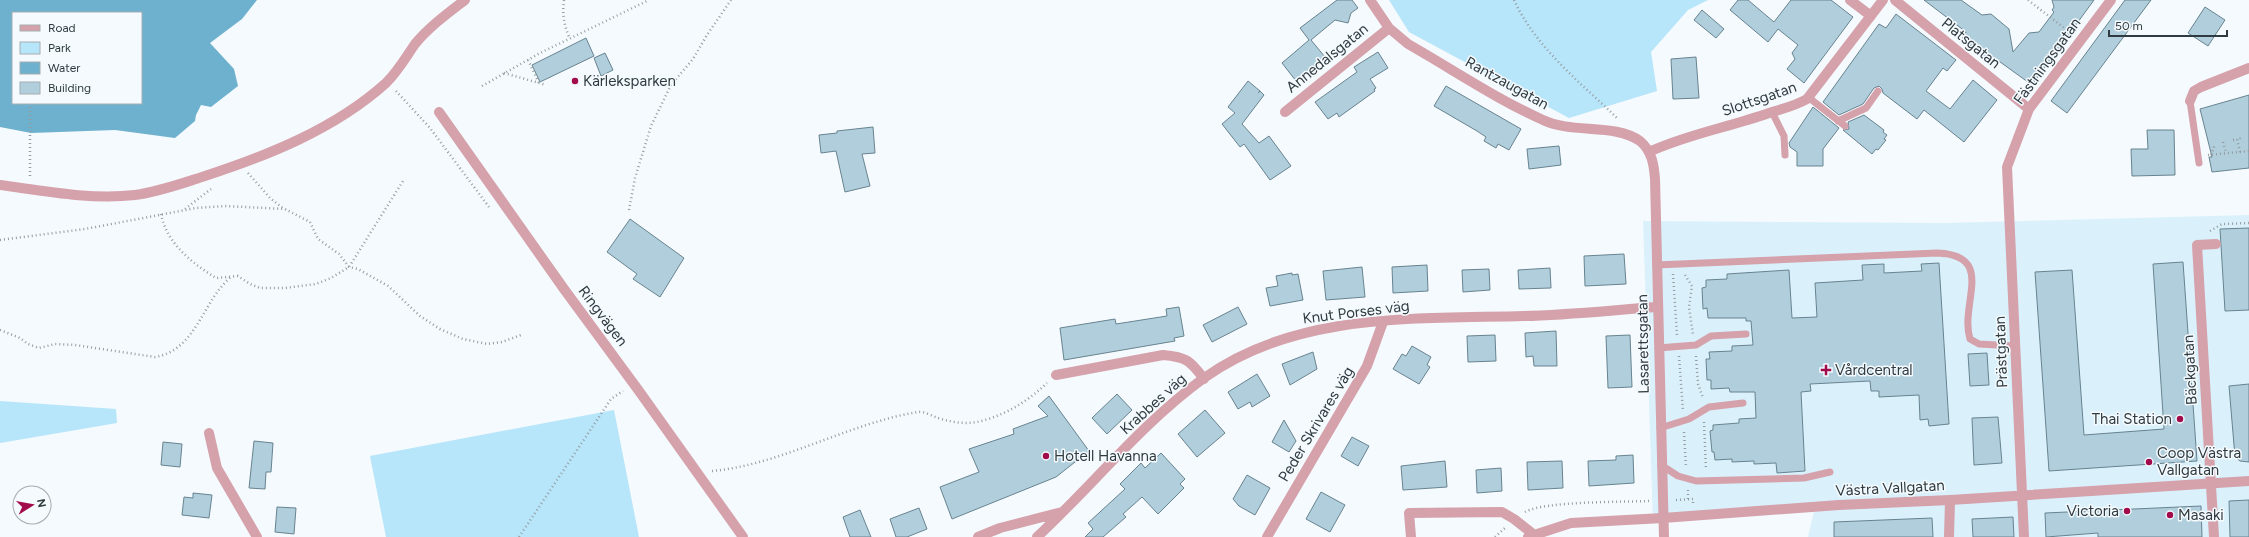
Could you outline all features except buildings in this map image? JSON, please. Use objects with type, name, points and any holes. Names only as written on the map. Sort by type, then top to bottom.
[{"type":"street","points":[[0,185],[110,196],[136,195],[166,189],[240,165],[342,116],[371,95],[392,76],[416,44],[433,26],[465,0]]},
{"type":"street","name":"Rantzaugatan","points":[[1370,0],[1389,28],[1408,44],[1543,120],[1558,126],[1617,132],[1632,137],[1649,152]]},
{"type":"street","points":[[1850,0],[1871,16]]},
{"type":"street","name":"Slottsgatan","points":[[1649,152],[1679,140],[1800,103],[1808,97],[1883,0]]},
{"type":"street","name":"Platsgatan","points":[[1895,0],[2029,109]]},
{"type":"street","name":"Fästningsgatan","points":[[2007,167],[2029,109],[2111,0]]},
{"type":"street","name":"Annedalsgatan","points":[[1285,112],[1389,28]]},
{"type":"street","points":[[2190,101],[2194,91],[2200,87],[2249,68]]},
{"type":"street","name":"Ringvägen","points":[[440,112],[744,537]]},
{"type":"street","name":"Lasarettsgatan","points":[[1649,152],[1654,166],[1655,179],[1660,428],[1664,537]]},
{"type":"street","name":"Prästgatan","points":[[2007,167],[2024,537]]},
{"type":"street","points":[[2196,245],[2216,244]]},
{"type":"street","name":"Bäckgatan","points":[[2196,245],[2206,372],[2210,483],[2214,537]]},
{"type":"street","name":"Knut Porses väg","points":[[1204,379],[1250,352],[1291,336],[1341,326],[1383,322],[1657,307]]},
{"type":"street","name":"Peder Skrivares väg","points":[[1267,537],[1367,366],[1383,322]]},
{"type":"street","points":[[1056,375],[1163,355],[1179,356],[1191,361],[1204,379]]},
{"type":"street","name":"Krabbes väg","points":[[1037,537],[1170,406],[1204,379]]},
{"type":"street","points":[[209,433],[217,468],[257,537]]},
{"type":"street","name":"Västra Vallgatan","points":[[1531,536],[1571,523],[1839,505],[1950,500],[2249,481]]},
{"type":"street","points":[[1949,537],[1950,500]]},
{"type":"street","points":[[978,537],[1000,528],[1062,512]]},
{"type":"street","points":[[1411,537],[1409,512],[1502,512],[1514,519],[1531,536]]},
{"type":"lane","points":[[1838,121],[1866,108],[1878,91]]},
{"type":"lane","points":[[1808,97],[1845,126]]},
{"type":"lane","points":[[2190,101],[2199,160]]},
{"type":"lane","points":[[1772,112],[1784,136],[1785,155]]},
{"type":"lane","points":[[1656,265],[1937,253],[1955,255],[1966,261],[1972,275],[1967,318],[1970,339],[1979,344],[2015,346]]},
{"type":"lane","points":[[1658,348],[1696,345],[1711,336],[1746,334]]},
{"type":"lane","points":[[1660,428],[1684,421],[1709,407],[1743,403]]},
{"type":"lane","points":[[1661,465],[1678,476],[1696,481],[1804,478],[1830,472]]},
{"type":"path","points":[[564,0],[563,12],[565,29],[570,39]]},
{"type":"path","points":[[482,86],[528,60],[649,0]]},
{"type":"path","points":[[629,210],[635,178],[655,119],[671,85],[693,60],[706,35],[731,0]]},
{"type":"path","points":[[1514,0],[1522,16],[1540,42],[1622,123],[1632,137]]},
{"type":"path","points":[[2028,0],[2080,40]]},
{"type":"path","points":[[528,60],[539,82]]},
{"type":"path","points":[[504,73],[546,84]]},
{"type":"path","points":[[30,104],[30,189]]},
{"type":"path","points":[[2233,140],[2239,138],[2240,152]]},
{"type":"path","points":[[2223,142],[2226,153]]},
{"type":"path","points":[[2211,155],[2215,144]]},
{"type":"path","points":[[2199,160],[2211,155],[2249,151]]},
{"type":"path","points":[[240,165],[270,198],[284,209],[310,222],[318,239],[339,254],[348,267],[358,269],[388,286],[420,316],[463,339],[487,344],[502,342],[521,335]]},
{"type":"path","points":[[161,214],[166,229],[181,252],[216,278],[231,278],[238,276],[250,284],[260,288],[285,288],[316,284],[331,278],[348,267],[403,181]]},
{"type":"path","points":[[0,240],[84,229],[161,214],[225,206],[284,209]]},
{"type":"path","points":[[2196,245],[2211,230],[2222,224],[2249,223]]},
{"type":"path","points":[[1673,264],[1684,274],[1692,286],[1688,307],[1691,330],[1696,345],[1698,384],[1702,396],[1709,407],[1704,415],[1707,481]]},
{"type":"path","points":[[1673,264],[1688,499]]},
{"type":"path","points":[[0,330],[39,348],[63,344],[156,357],[167,355],[180,348],[202,317],[221,286],[231,278]]},
{"type":"path","points":[[697,472],[737,469],[902,415],[921,412],[944,420],[966,424],[985,420],[1012,410],[1034,396],[1056,375]]},
{"type":"path","points":[[519,537],[611,399],[623,391]]},
{"type":"shaded area","points":[[2249,215],[2249,537],[1808,537],[1814,511],[1653,523],[1643,221],[1944,223]]},
{"type":"green space","points":[[1389,0],[1708,0],[1688,10],[1651,52],[1657,91],[1569,118],[1409,32]]},
{"type":"green space","points":[[0,401],[116,409],[117,423],[0,443]]},
{"type":"green space","points":[[614,410],[639,537],[386,537],[370,456]]},
{"type":"water","points":[[0,0],[257,0],[242,19],[210,43],[234,69],[238,86],[211,107],[201,105],[195,121],[175,138],[115,130],[31,133],[0,127]]},
{"type":"place","name":"Kärleksparken","points":[[575,81]]},
{"type":"place","name":"Vårdcentral","points":[[1826,370]]},
{"type":"place","name":"Thai Station","points":[[2180,419]]},
{"type":"place","name":"Hotell Havanna","points":[[1046,456]]},
{"type":"place","name":"Coop Västra Vallgatan","points":[[2149,462]]},
{"type":"place","name":"Victoria","points":[[2127,511]]},
{"type":"place","name":"Masaki","points":[[2170,515]]}]
